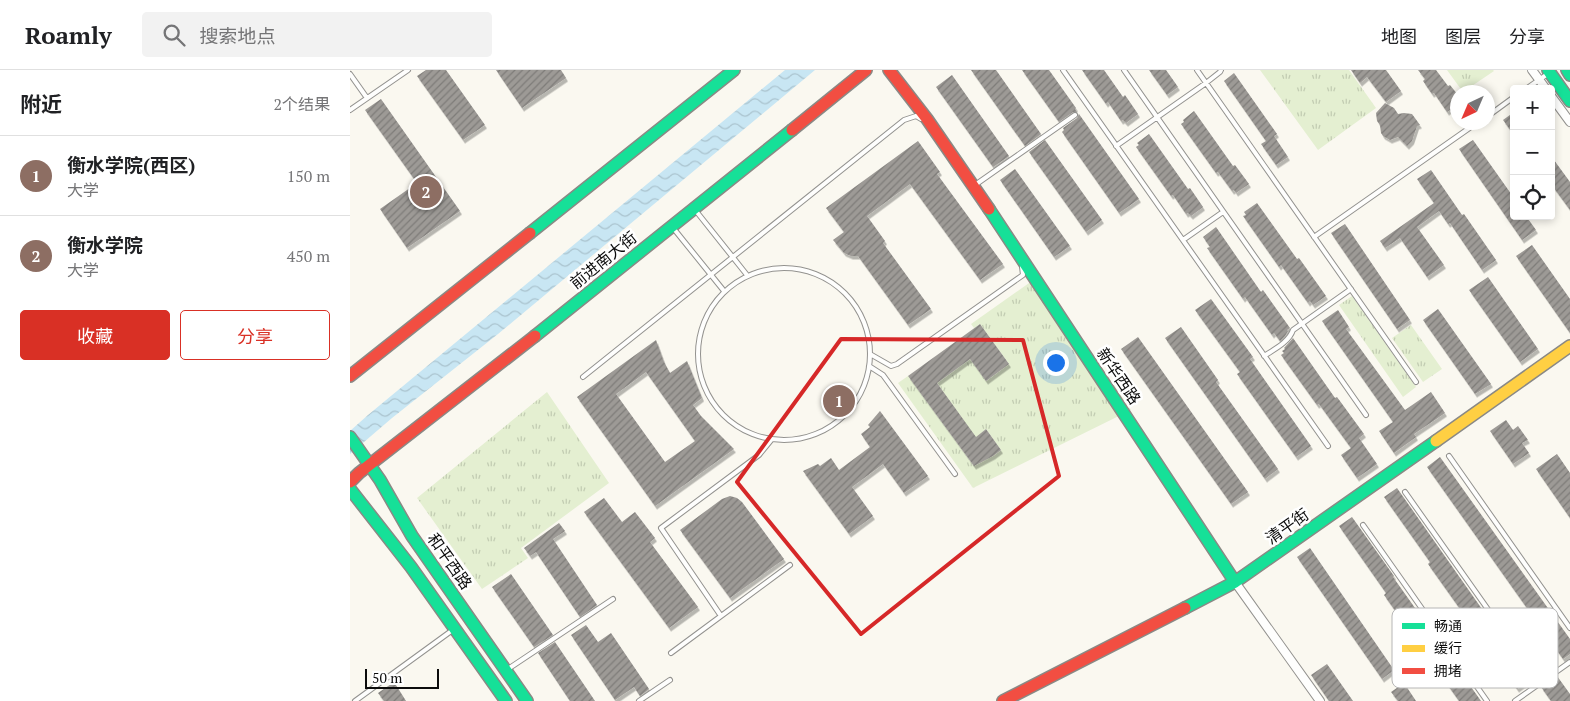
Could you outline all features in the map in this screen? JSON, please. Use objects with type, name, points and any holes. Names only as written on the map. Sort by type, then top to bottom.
[{"type":"main road","points":[[350,376],[734,70]]},
{"type":"main road","name":"前进南大街","points":[[350,482],[866,70]]},
{"type":"main road","name":"新华西路","points":[[889,70],[920,108],[973,186],[1143,441],[1234,582]]},
{"type":"main road","points":[[1567,70],[1570,74]]},
{"type":"main road","points":[[1548,71],[1570,101]]},
{"type":"main road","name":"清平街","points":[[1004,701],[1234,582],[1570,346]]},
{"type":"main road","name":"和平西路","points":[[350,437],[380,480],[412,536],[527,701]]},
{"type":"main road","name":"和平西路","points":[[350,489],[394,543],[506,701]]},
{"type":"street","points":[[1532,70],[1543,85]]},
{"type":"street","points":[[1555,101],[1570,122]]},
{"type":"street","name":"新华西路","points":[[1234,582],[1320,701]]},
{"type":"lane","points":[[350,110],[408,70]]},
{"type":"lane","points":[[1063,70],[1328,446]]},
{"type":"lane","points":[[1124,70],[1366,415]]},
{"type":"lane","points":[[1197,70],[1416,382]]},
{"type":"lane","points":[[1116,146],[1206,83],[1221,70]]},
{"type":"lane","points":[[1532,85],[1548,71]]},
{"type":"lane","points":[[350,74],[367,98]]},
{"type":"lane","points":[[1495,111],[1510,100]]},
{"type":"lane","points":[[973,186],[1075,115]]},
{"type":"lane","points":[[583,377],[904,120],[916,116],[921,118],[1023,268],[1023,275],[897,364],[891,366],[870,354]]},
{"type":"lane","points":[[1314,237],[1467,130]]},
{"type":"lane","points":[[694,208],[748,275]]},
{"type":"lane","points":[[1183,240],[1223,212]]},
{"type":"lane","points":[[672,226],[724,291]]},
{"type":"lane","points":[[792,268],[814,273],[829,281],[843,292],[857,309],[866,331],[870,354],[869,366],[862,389],[857,399],[842,417],[817,433],[789,440],[772,439],[754,434],[733,423],[716,407],[709,397],[702,380],[698,363],[698,351],[700,333],[706,316],[724,291],[748,275],[769,269],[792,268]]},
{"type":"lane","points":[[1264,356],[1287,340],[1292,335],[1293,330],[1351,289]]},
{"type":"lane","points":[[869,366],[883,375],[955,474]]},
{"type":"lane","points":[[722,616],[661,528],[759,455],[772,439]]},
{"type":"lane","points":[[1448,456],[1556,608]]},
{"type":"lane","points":[[1405,492],[1487,608]]},
{"type":"lane","points":[[1362,525],[1421,608]]},
{"type":"lane","points":[[671,653],[790,565]]},
{"type":"lane","points":[[506,671],[613,599]]},
{"type":"lane","points":[[1558,611],[1570,628]]},
{"type":"lane","points":[[355,701],[456,628]]},
{"type":"lane","points":[[1558,670],[1570,662]]},
{"type":"lane","points":[[639,701],[670,680]]},
{"type":"lane","points":[[1478,688],[1487,701]]},
{"type":"lane","points":[[1515,701],[1522,699],[1534,688]]},
{"type":"highlighted area","points":[[841,339],[1023,340],[1059,476],[861,634],[737,482]]},
{"type":"green space","points":[[1260,70],[1349,70],[1376,108],[1318,150]]},
{"type":"green space","points":[[1447,70],[1494,71],[1473,85],[1458,85]]},
{"type":"green space","points":[[1039,276],[1131,410],[973,488],[898,383],[908,376],[973,465],[993,456],[1001,450],[986,429],[976,438],[937,383],[970,359],[986,381],[1009,364],[980,324],[974,328],[971,324]]},
{"type":"green space","points":[[1352,296],[1416,387],[1403,397],[1339,305]]},
{"type":"green space","points":[[1411,325],[1442,369],[1423,382],[1392,338]]},
{"type":"green space","points":[[547,392],[609,483],[521,548],[528,558],[482,589],[417,498]]},
{"type":"water","points":[[785,70],[815,70],[498,334],[392,418],[350,454],[350,431],[368,415]]},
{"type":"building","points":[[426,70],[446,70],[485,125],[463,140],[417,76]]},
{"type":"building","points":[[496,70],[561,70],[566,78],[522,108]]},
{"type":"building","points":[[971,70],[996,70],[1041,134],[1025,146]]},
{"type":"building","points":[[1022,70],[1049,70],[1077,112],[1073,112],[1059,122]]},
{"type":"building","points":[[1082,70],[1104,70],[1138,114],[1126,123],[1123,120],[1121,121],[1108,102],[1106,104]]},
{"type":"building","points":[[1149,70],[1166,70],[1178,87],[1167,95]]},
{"type":"building","points":[[1351,70],[1386,70],[1401,91],[1386,102],[1367,77],[1360,83]]},
{"type":"building","points":[[1418,70],[1436,70],[1448,86],[1450,85],[1450,110],[1447,112],[1434,93],[1432,94],[1423,81],[1425,79]]},
{"type":"building","points":[[1234,73],[1277,134],[1274,136],[1288,157],[1276,165],[1261,144],[1266,141],[1224,81]]},
{"type":"building","points":[[952,75],[1009,156],[993,167],[936,87]]},
{"type":"building","points":[[381,99],[460,211],[407,248],[380,209],[417,183],[365,110]]},
{"type":"building","points":[[1385,103],[1394,108],[1398,114],[1412,114],[1420,125],[1417,126],[1412,141],[1407,146],[1398,137],[1390,140],[1381,133],[1376,113]]},
{"type":"building","points":[[1194,111],[1233,166],[1235,165],[1249,184],[1236,193],[1234,190],[1232,191],[1218,172],[1216,173],[1181,124]]},
{"type":"building","points":[[1079,114],[1139,199],[1119,213],[1062,132],[1063,128],[1077,118]]},
{"type":"building","points":[[1510,115],[1510,130],[1503,120]]},
{"type":"building","points":[[1149,134],[1203,207],[1191,216],[1188,213],[1186,214],[1173,195],[1171,196],[1136,147],[1139,145],[1137,143]]},
{"type":"building","points":[[1045,140],[1102,220],[1086,232],[1029,152]]},
{"type":"building","points":[[1473,140],[1510,192],[1510,220],[1529,220],[1536,230],[1522,240],[1459,149]]},
{"type":"building","points":[[918,141],[940,172],[937,174],[1003,264],[980,280],[910,184],[867,216],[885,241],[883,243],[931,309],[908,325],[858,256],[844,253],[833,240],[844,232],[826,208]]},
{"type":"building","points":[[1555,161],[1570,182],[1570,210],[1555,189]]},
{"type":"building","points":[[1015,169],[1070,246],[1054,257],[1000,180]]},
{"type":"building","points":[[1431,170],[1496,260],[1482,270],[1450,223],[1448,224],[1439,211],[1417,227],[1444,265],[1427,277],[1400,238],[1385,248],[1380,241],[1434,203],[1417,179]]},
{"type":"building","points":[[1257,203],[1326,296],[1313,305],[1310,301],[1308,303],[1281,265],[1279,267],[1243,216],[1246,215],[1244,212]]},
{"type":"building","points":[[1345,224],[1410,320],[1397,329],[1331,233]]},
{"type":"building","points":[[1216,227],[1261,292],[1263,290],[1290,328],[1280,341],[1274,333],[1272,335],[1245,297],[1243,299],[1207,248],[1210,247],[1203,237]]},
{"type":"building","points":[[1532,245],[1570,299],[1570,333],[1516,256]]},
{"type":"building","points":[[1488,277],[1538,349],[1520,362],[1469,290]]},
{"type":"building","points":[[1211,299],[1253,357],[1250,359],[1311,446],[1296,457],[1237,374],[1240,372],[1195,310]]},
{"type":"building","points":[[1438,309],[1491,384],[1475,394],[1423,320]]},
{"type":"building","points":[[1338,310],[1349,327],[1346,329],[1405,410],[1431,392],[1445,413],[1414,434],[1416,437],[1394,453],[1379,431],[1393,422],[1322,321]]},
{"type":"building","points":[[980,324],[1009,364],[986,381],[970,359],[937,383],[976,437],[986,429],[1001,450],[974,466],[908,376]]},
{"type":"building","points":[[1181,327],[1218,380],[1216,382],[1278,469],[1265,479],[1165,338]]},
{"type":"building","points":[[1138,337],[1248,492],[1231,504],[1121,349]]},
{"type":"building","points":[[1293,338],[1335,398],[1337,397],[1364,434],[1359,438],[1377,464],[1357,478],[1341,455],[1351,448],[1281,355],[1284,353],[1282,351],[1284,348]]},
{"type":"building","points":[[656,340],[670,373],[687,361],[702,398],[693,405],[701,416],[734,449],[655,506],[577,397]],"holes":[[[646,372],[695,441],[665,462],[616,394]]]},
{"type":"building","points":[[880,411],[928,476],[904,493],[883,464],[852,487],[873,516],[849,534],[803,471],[818,464],[820,466],[831,458],[839,470],[870,447],[861,434],[870,427],[868,425]]},
{"type":"building","points":[[1506,420],[1513,430],[1518,426],[1528,440],[1522,443],[1529,453],[1513,464],[1490,431]]},
{"type":"building","points":[[1557,454],[1570,473],[1570,518],[1536,469]]},
{"type":"building","points":[[1440,457],[1548,608],[1527,608],[1427,467]]},
{"type":"building","points":[[1397,488],[1481,608],[1459,608],[1428,564],[1430,562],[1384,497]]},
{"type":"building","points":[[730,496],[742,502],[784,559],[730,598],[680,530],[722,499]]},
{"type":"building","points":[[604,498],[622,522],[635,512],[655,538],[650,542],[698,607],[669,628],[584,512]]},
{"type":"building","points":[[1352,517],[1415,608],[1393,608],[1384,595],[1386,593],[1339,526]]},
{"type":"building","points":[[559,523],[565,531],[553,539],[597,605],[580,617],[536,552],[530,556],[524,548]]},
{"type":"building","points":[[1310,548],[1392,667],[1392,672],[1382,679],[1297,557]]},
{"type":"building","points":[[511,574],[553,635],[534,647],[492,587]]},
{"type":"building","points":[[1558,622],[1570,639],[1570,654],[1563,659],[1558,652]]},
{"type":"building","points":[[586,625],[598,642],[611,633],[649,689],[640,696],[634,687],[615,700],[571,635]]},
{"type":"building","points":[[555,642],[595,701],[570,701],[538,653]]},
{"type":"building","points":[[1327,664],[1353,701],[1329,701],[1311,675]]},
{"type":"building","points":[[1558,677],[1570,694],[1570,701],[1551,701],[1542,688],[1558,688]]},
{"type":"building","points":[[394,682],[406,701],[384,701],[378,693]]},
{"type":"building","points":[[1397,688],[1407,688],[1416,701],[1398,701],[1391,692]]},
{"type":"building","points":[[1450,688],[1472,688],[1481,701],[1459,701]]},
{"type":"traffic: fast","points":[[530,233],[734,70]]},
{"type":"traffic: fast","points":[[1548,70],[1570,101]]},
{"type":"traffic: fast","points":[[1567,70],[1570,75]]},
{"type":"traffic: fast","points":[[535,336],[792,130]]},
{"type":"traffic: fast","points":[[989,209],[1235,582]]},
{"type":"traffic: fast","points":[[350,437],[380,480],[412,536],[527,701]]},
{"type":"traffic: fast","points":[[1185,608],[1235,582],[1436,441]]},
{"type":"traffic: fast","points":[[350,489],[411,567],[506,701]]},
{"type":"traffic: slow","points":[[1436,441],[1570,346]]},
{"type":"traffic: jam","points":[[792,130],[866,70]]},
{"type":"traffic: jam","points":[[889,70],[927,119],[989,209]]},
{"type":"traffic: jam","points":[[350,376],[530,233]]},
{"type":"traffic: jam","points":[[350,482],[535,336]]},
{"type":"traffic: jam","points":[[1003,701],[1185,608]]},
{"type":"place","name":"衡水学院","points":[[426,192]]},
{"type":"place","name":"衡水学院(西区)","points":[[839,401]]}]
